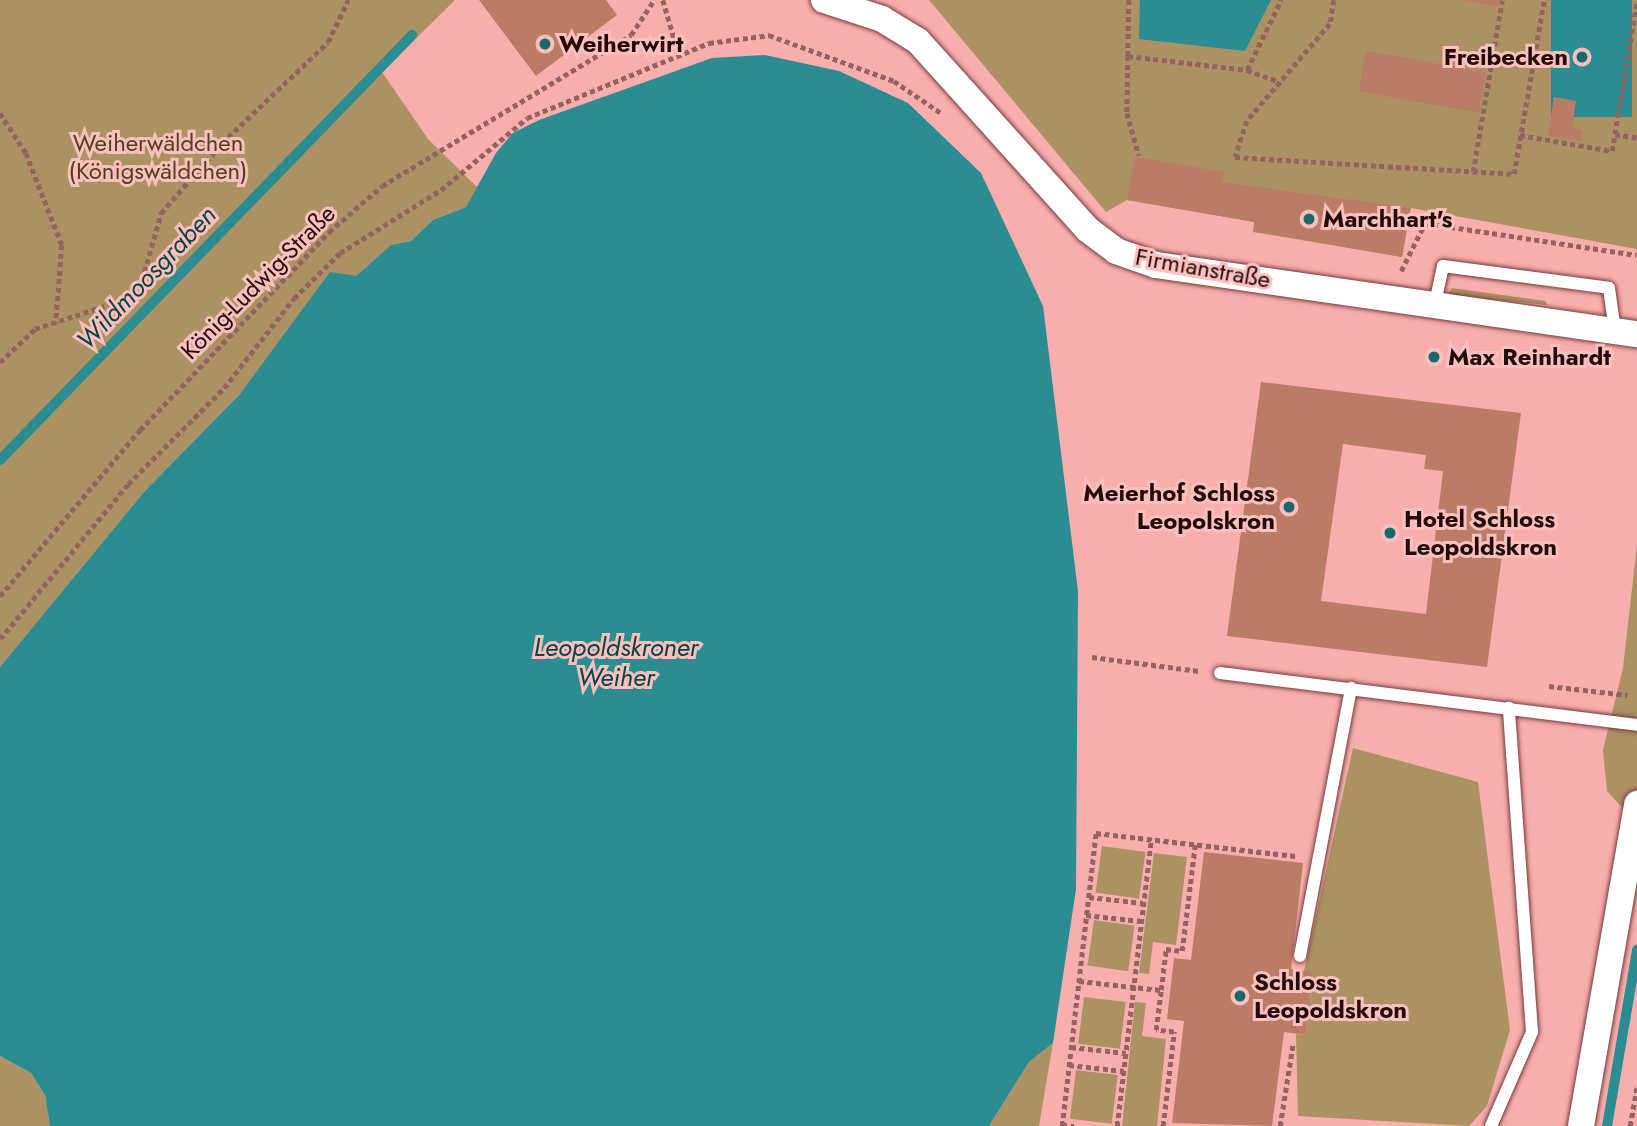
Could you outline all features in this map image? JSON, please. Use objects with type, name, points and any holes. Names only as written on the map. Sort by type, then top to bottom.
[{"type":"street","name":"Firmianstraße","points":[[824,0],[882,19],[918,41],[1087,229],[1116,251],[1156,265],[1434,308],[1626,333]]},
{"type":"street","points":[[1581,1126],[1637,804]]},
{"type":"lane","points":[[1434,308],[1444,265],[1609,288],[1626,333]]},
{"type":"lane","points":[[1220,673],[1637,725]]},
{"type":"lane","points":[[1300,956],[1351,688]]},
{"type":"lane","points":[[1491,1126],[1532,1032],[1509,708]]},
{"type":"path","points":[[0,362],[20,338],[56,323],[110,307],[142,280],[161,213],[222,143],[328,42],[348,0]]},
{"type":"path","name":"König-Ludwig-Straße","points":[[0,597],[140,430],[318,241],[382,186],[631,36],[654,0]]},
{"type":"path","points":[[663,0],[679,55]]},
{"type":"path","points":[[1129,0],[1127,113],[1139,155]]},
{"type":"path","points":[[1247,70],[1282,0]]},
{"type":"path","points":[[1334,0],[1330,24],[1247,121],[1235,157],[1514,174],[1544,0]]},
{"type":"path","points":[[1473,172],[1502,0]]},
{"type":"path","points":[[1520,135],[1612,151],[1637,4]]},
{"type":"path","points":[[0,639],[128,484],[224,388],[276,318],[340,253],[441,190],[527,118],[679,55],[729,38],[791,39],[894,81],[947,117]]},
{"type":"path","points":[[1128,56],[1247,70],[1278,82]]},
{"type":"path","points":[[0,113],[26,153],[62,245],[56,323]]},
{"type":"path","points":[[1615,134],[1637,138]]},
{"type":"path","points":[[1391,277],[1399,274],[1425,223],[1637,255]]},
{"type":"path","points":[[1092,657],[1220,673]]},
{"type":"path","points":[[1549,685],[1627,695]]},
{"type":"path","points":[[1074,1126],[1062,1125],[1096,833],[1318,859]]},
{"type":"path","points":[[1117,1126],[1150,839]]},
{"type":"path","points":[[1163,1126],[1174,1032],[1156,1030],[1166,949],[1182,951],[1195,845]]},
{"type":"path","points":[[1089,897],[1143,903]]},
{"type":"path","points":[[1086,915],[1141,922]]},
{"type":"path","points":[[1079,981],[1161,990]]},
{"type":"path","points":[[1280,1126],[1293,1043]]},
{"type":"path","points":[[1071,1047],[1126,1054]]},
{"type":"path","points":[[1069,1065],[1124,1072]]},
{"type":"path","points":[[1630,1126],[1637,1087]]},
{"type":"green space","name":"Weiherwäldchen (Königswäldchen)","points":[[0,0],[455,0],[382,72],[428,139],[479,189],[466,207],[433,220],[411,241],[391,245],[356,276],[319,289],[240,394],[144,492],[0,667]]},
{"type":"green space","points":[[929,0],[1637,0],[1637,249],[1411,208],[1402,257],[1253,232],[1254,222],[1127,200],[1106,212]]},
{"type":"green space","points":[[1452,288],[1545,301],[1548,305],[1448,295]]},
{"type":"green space","points":[[1637,545],[1637,824],[1607,791],[1603,750],[1623,668]]},
{"type":"green space","points":[[1353,748],[1478,782],[1510,1030],[1487,1106],[1469,1126],[1298,1116],[1296,1034],[1306,1035],[1313,973],[1304,971]]},
{"type":"green space","points":[[1102,846],[1146,852],[1139,899],[1095,893]]},
{"type":"green space","points":[[1154,853],[1187,857],[1176,945],[1153,942],[1149,974],[1139,973]]},
{"type":"green space","points":[[1094,920],[1135,926],[1128,971],[1088,966]]},
{"type":"green space","points":[[1084,997],[1126,1002],[1120,1049],[1078,1044]]},
{"type":"green space","points":[[1135,1002],[1146,1003],[1142,1036],[1166,1039],[1157,1126],[1122,1126]]},
{"type":"green space","points":[[1053,1043],[1039,1126],[989,1126],[1029,1062]]},
{"type":"green space","points":[[0,1056],[31,1073],[45,1095],[50,1126],[0,1126]]},
{"type":"green space","points":[[1076,1070],[1118,1075],[1112,1124],[1070,1119]]},
{"type":"water","points":[[1140,0],[1271,0],[1245,51],[1139,39]]},
{"type":"water","name":"Freibecken","points":[[1551,0],[1632,0],[1632,117],[1551,117]]},
{"type":"water","name":"Leopoldskroner Weiher","points":[[765,55],[839,71],[908,103],[981,173],[1043,306],[1078,591],[1076,889],[1053,1043],[1029,1062],[989,1126],[50,1126],[45,1095],[31,1073],[0,1056],[0,667],[144,492],[240,394],[330,272],[356,276],[391,245],[411,241],[433,220],[466,207],[496,153],[513,133],[539,120],[712,58]]},
{"type":"building","name":"Weiherwirt","points":[[479,0],[606,0],[617,15],[536,76]]},
{"type":"building","points":[[1464,0],[1500,0],[1499,7]]},
{"type":"building","points":[[1366,51],[1486,72],[1479,113],[1359,91]]},
{"type":"building","points":[[1554,97],[1576,101],[1572,128],[1582,130],[1581,141],[1548,136]]},
{"type":"building","points":[[1135,157],[1224,172],[1222,182],[1410,208],[1402,257],[1253,231],[1255,222],[1127,200]]},
{"type":"building","name":"Meierhof Schloss Leopolskron","points":[[1261,382],[1521,413],[1487,667],[1227,636]],"holes":[[[1343,444],[1426,455],[1424,469],[1443,471],[1426,614],[1321,601]]]},
{"type":"building","name":"Schloss Leopoldskron","points":[[1204,852],[1303,863],[1291,969],[1313,972],[1306,1035],[1284,1032],[1272,1126],[1172,1123],[1184,1021],[1167,1019],[1174,958],[1191,960]]},
{"type":"waterway","name":"Wildmoosgraben","points":[[0,460],[412,35]]},
{"type":"waterway","points":[[1607,1126],[1637,950]]},
{"type":"place","name":"Weiherwirt","points":[[545,44]]},
{"type":"place","name":"Freibecken","points":[[1582,57]]},
{"type":"place","name":"Marchhart's","points":[[1309,219]]},
{"type":"place","name":"Max Reinhardt","points":[[1434,357]]},
{"type":"place","name":"Meierhof Schloss Leopolskron","points":[[1289,507]]},
{"type":"place","name":"Hotel Schloss Leopoldskron","points":[[1390,533]]},
{"type":"place","name":"Schloss Leopoldskron","points":[[1240,996]]}]
